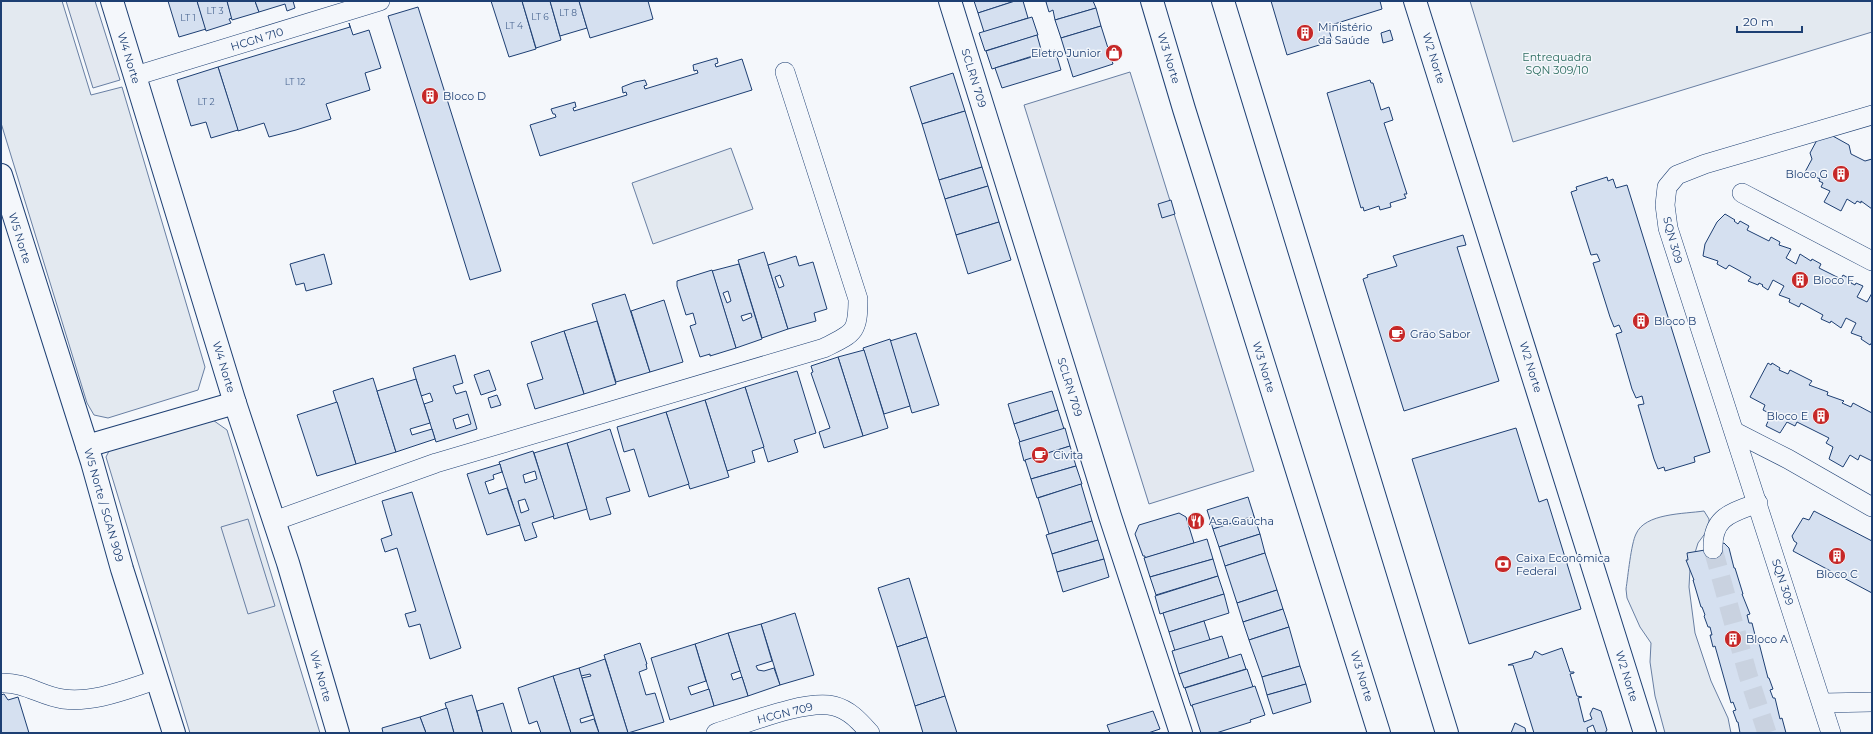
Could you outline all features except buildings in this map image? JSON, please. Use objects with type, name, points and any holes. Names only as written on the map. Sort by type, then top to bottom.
[{"type":"main road","name":"W4 Norte","points":[[112,1],[235,403],[274,521],[338,733]]},
{"type":"main road","name":"SCLRN 709","points":[[950,1],[1110,516],[1181,733]]},
{"type":"main road","name":"W3 Norte","points":[[1152,1],[1184,109],[1379,733]]},
{"type":"main road","points":[[1223,1],[1447,733]]},
{"type":"main road","name":"W2 Norte","points":[[1415,1],[1645,733]]},
{"type":"main road","name":"W5 Norte","points":[[1,175],[32,278]]},
{"type":"main road","name":"W5 Norte / SGAN 909","points":[[32,278],[86,446],[156,680],[174,733]]},
{"type":"main road","points":[[86,446],[235,403]]},
{"type":"street","name":"HCGN 710","points":[[135,76],[380,1]]},
{"type":"street","points":[[274,521],[436,463],[824,348],[844,338],[854,328],[858,320],[858,299],[785,72]]},
{"type":"street","name":"SQN 309","points":[[1831,733],[1668,228],[1665,205],[1667,187],[1677,175],[1705,164],[1872,115]]},
{"type":"street","points":[[1742,193],[1872,261]]},
{"type":"street","points":[[1735,432],[1788,459],[1872,506]]},
{"type":"street","points":[[1713,549],[1715,528],[1726,516],[1758,504]]},
{"type":"street","points":[[1,683],[15,683],[62,699],[81,699],[101,696],[156,680]]},
{"type":"street","points":[[1822,703],[1872,702]]},
{"type":"street","name":"HCGN 709","points":[[716,733],[785,712],[816,705],[834,706],[851,714],[870,733]]},
{"type":"green space","points":[[1,1],[62,1],[91,95],[122,87],[205,367],[198,390],[108,418],[94,415],[87,403],[1,123]]},
{"type":"green space","name":"Entrequadra SQN 309/10","points":[[1470,1],[1872,1],[1872,32],[1513,142]]},
{"type":"green space","points":[[731,148],[753,209],[653,244],[632,183]]},
{"type":"green space","points":[[210,418],[227,430],[320,733],[190,733],[106,457],[110,449]]},
{"type":"green space","points":[[1704,511],[1709,519],[1709,528],[1698,543],[1690,569],[1689,587],[1695,633],[1711,681],[1728,718],[1731,733],[1665,733],[1655,696],[1650,662],[1651,643],[1640,627],[1627,598],[1626,589],[1631,552],[1636,534],[1641,527],[1648,522],[1656,518],[1676,514]]},
{"type":"shaded area","points":[[66,1],[95,1],[120,80],[93,88]]},
{"type":"shaded area","points":[[1130,72],[1254,471],[1149,504],[1024,105]]},
{"type":"shaded area","points":[[248,519],[275,606],[248,614],[221,527]]},
{"type":"tunnel","points":[[1713,549],[1748,675],[1767,733]]},
{"type":"place","name":"Ministério da Saúde","points":[[1305,33]]},
{"type":"place","name":"Eletro Junior","points":[[1114,53]]},
{"type":"place","name":"Bloco D","points":[[430,96]]},
{"type":"place","name":"Bloco G","points":[[1841,174]]},
{"type":"place","name":"Bloco F","points":[[1800,280]]},
{"type":"place","name":"Bloco B","points":[[1641,321]]},
{"type":"place","name":"Grão Sabor","points":[[1397,334]]},
{"type":"place","name":"Bloco E","points":[[1821,416]]},
{"type":"place","name":"Civita","points":[[1040,455]]},
{"type":"place","name":"Asa Gaúcha","points":[[1196,521]]},
{"type":"place","name":"Bloco C","points":[[1837,556]]},
{"type":"place","name":"Caixa Econômica Federal","points":[[1503,564]]},
{"type":"place","name":"Bloco A","points":[[1733,639]]}]
